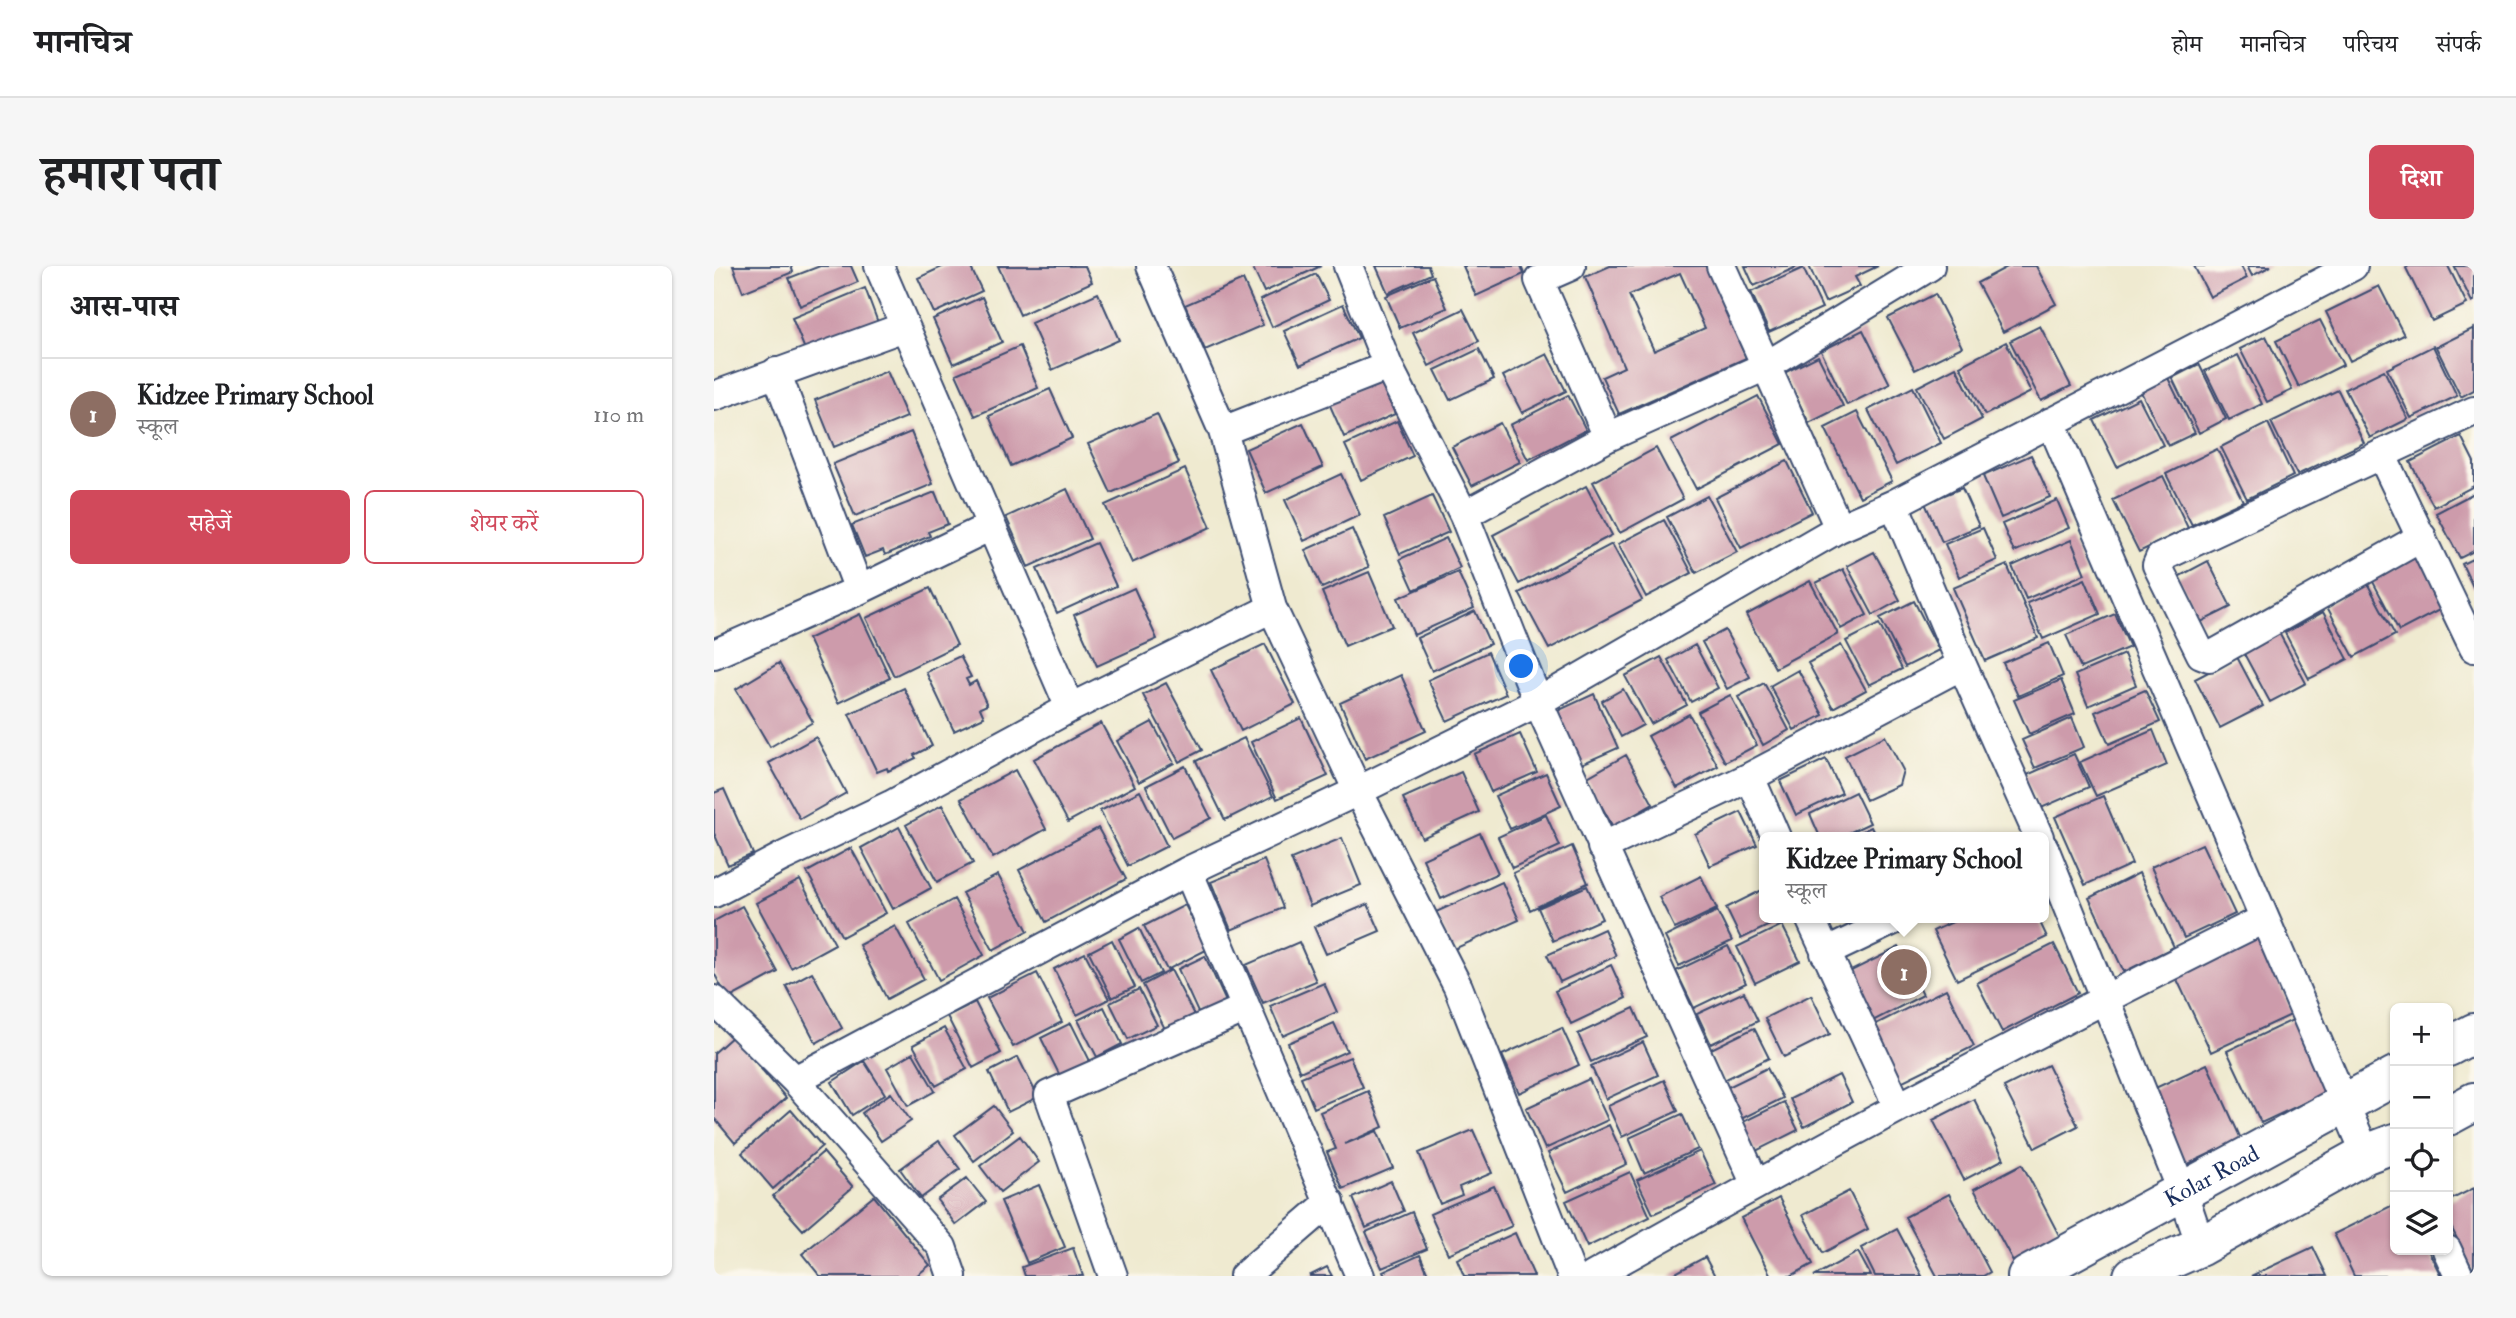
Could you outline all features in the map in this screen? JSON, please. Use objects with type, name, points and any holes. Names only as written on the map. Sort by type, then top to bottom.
[{"type":"main road","points":[[2453,1044],[2474,1033]]},
{"type":"main road","name":"Kolar Road","points":[[2027,1276],[2390,1079]]},
{"type":"main road","points":[[2453,1113],[2474,1102]]},
{"type":"main road","points":[[2133,1276],[2201,1246],[2380,1148]]},
{"type":"street","points":[[879,266],[1070,708]]},
{"type":"street","points":[[1151,266],[1223,431],[1272,608],[1358,791],[1458,987],[1572,1276]]},
{"type":"street","points":[[1348,266],[1388,366],[1464,515],[1538,702],[1755,1185]]},
{"type":"street","points":[[1571,266],[1539,280],[1608,437]]},
{"type":"street","points":[[1721,266],[1839,528]]},
{"type":"street","points":[[795,1080],[1188,871],[1538,702],[1839,528],[1894,504],[2353,266]]},
{"type":"street","points":[[1464,515],[1608,437],[1766,366],[1918,269]]},
{"type":"street","points":[[714,396],[904,327]]},
{"type":"street","points":[[1223,431],[1388,366]]},
{"type":"street","points":[[776,372],[859,590]]},
{"type":"street","points":[[2422,537],[2209,657],[2201,654],[2157,565],[2157,561],[2474,411]]},
{"type":"street","points":[[2050,422],[2344,1103],[2380,1148]]},
{"type":"street","points":[[2381,454],[2474,648]]},
{"type":"street","points":[[1894,504],[2037,832]]},
{"type":"street","points":[[714,654],[859,590],[991,526]]},
{"type":"street","points":[[714,893],[891,805],[1070,708],[1272,608]]},
{"type":"street","points":[[1602,847],[1750,777],[1962,665]]},
{"type":"street","points":[[1750,777],[1774,832]]},
{"type":"street","points":[[2049,860],[2183,1193],[2201,1246]]},
{"type":"street","points":[[1188,871],[1360,1276]]},
{"type":"street","points":[[1594,1276],[1898,1107],[2105,998],[2264,919]]},
{"type":"street","points":[[1812,923],[1898,1107]]},
{"type":"street","points":[[1825,953],[1888,923]]},
{"type":"street","points":[[714,1000],[795,1080],[942,1247],[952,1276]]},
{"type":"street","points":[[1113,1276],[1049,1095],[1246,1008]]},
{"type":"street","points":[[1244,1276],[1330,1202]]},
{"type":"street","points":[[2449,1255],[2459,1276]]},
{"type":"building","points":[[733,266],[791,266],[793,272],[743,292]]},
{"type":"building","points":[[820,266],[851,266],[858,282],[800,306],[789,278]]},
{"type":"building","points":[[944,266],[970,266],[982,291],[934,313],[918,278]]},
{"type":"building","points":[[998,266],[1085,266],[1092,282],[1020,315]]},
{"type":"building","points":[[1252,266],[1321,266],[1264,292]]},
{"type":"building","points":[[1376,266],[1428,266],[1431,274],[1388,293]]},
{"type":"building","points":[[1463,266],[1521,266],[1524,274],[1476,296]]},
{"type":"building","points":[[1610,266],[1706,266],[1746,358],[1619,414],[1602,377],[1624,367],[1585,277]],"holes":[[[1680,273],[1705,328],[1654,351],[1629,295]]]},
{"type":"building","points":[[1745,266],[1799,266],[1754,286]]},
{"type":"building","points":[[1809,266],[1878,266],[1855,277],[1860,286],[1825,302]]},
{"type":"building","points":[[2009,266],[2036,266],[2056,304],[2003,332],[1977,283]]},
{"type":"building","points":[[2194,266],[2241,266],[2247,278],[2210,297]]},
{"type":"building","points":[[2247,266],[2271,266],[2252,276]]},
{"type":"building","points":[[2448,266],[2467,304],[2432,321],[2406,268]]},
{"type":"building","points":[[2454,266],[2474,266],[2474,301],[2472,302]]},
{"type":"building","points":[[1803,268],[1822,308],[1769,332],[1751,292]]},
{"type":"building","points":[[1316,274],[1329,300],[1272,327],[1260,300]]},
{"type":"building","points":[[1433,276],[1447,308],[1400,328],[1386,296]]},
{"type":"building","points":[[1243,280],[1263,325],[1205,350],[1185,305]]},
{"type":"building","points":[[2379,286],[2404,335],[2350,361],[2326,312]]},
{"type":"building","points":[[865,288],[880,328],[808,357],[792,318]]},
{"type":"building","points":[[1098,293],[1119,340],[1052,370],[1031,323]]},
{"type":"building","points":[[1935,294],[1962,347],[1915,370],[1888,318]]},
{"type":"building","points":[[982,297],[1002,342],[953,364],[933,319]]},
{"type":"building","points":[[1343,304],[1359,338],[1300,365],[1284,331]]},
{"type":"building","points":[[1463,309],[1479,341],[1429,366],[1413,333]]},
{"type":"building","points":[[2320,320],[2343,365],[2299,387],[2276,341]]},
{"type":"building","points":[[2040,326],[2071,386],[2041,401],[2010,341]]},
{"type":"building","points":[[2474,328],[2474,390],[2461,397],[2436,347]]},
{"type":"building","points":[[1863,330],[1890,384],[1847,405],[1821,351]]},
{"type":"building","points":[[2266,336],[2292,390],[2267,402],[2240,349]]},
{"type":"building","points":[[2006,342],[2031,392],[1985,415],[1960,366]]},
{"type":"building","points":[[1020,346],[1038,388],[975,416],[956,374]]},
{"type":"building","points":[[2433,346],[2457,396],[2411,418],[2387,369]]},
{"type":"building","points":[[1479,349],[1494,379],[1450,400],[1435,370]]},
{"type":"building","points":[[1547,354],[1566,391],[1522,413],[1503,376]]},
{"type":"building","points":[[2238,355],[2262,404],[2229,420],[2205,371]]},
{"type":"building","points":[[1818,356],[1843,406],[1809,423],[1784,373]]},
{"type":"building","points":[[2199,364],[2226,419],[2199,433],[2172,378]]},
{"type":"building","points":[[1956,367],[1982,419],[1944,439],[1917,387]]},
{"type":"building","points":[[2384,370],[2408,419],[2370,438],[2345,389]]},
{"type":"building","points":[[887,371],[907,417],[834,447],[815,400]]},
{"type":"building","points":[[1379,378],[1395,414],[1344,437],[1328,401]]},
{"type":"building","points":[[2168,378],[2195,433],[2168,446],[2141,392]]},
{"type":"building","points":[[1913,387],[1941,443],[1896,465],[1868,410]]},
{"type":"building","points":[[1050,389],[1072,438],[1011,466],[989,416]]},
{"type":"building","points":[[2338,390],[2364,443],[2297,475],[2271,422]]},
{"type":"building","points":[[1568,395],[1586,430],[1528,460],[1510,425]]},
{"type":"building","points":[[1758,396],[1783,444],[1696,489],[1671,441]]},
{"type":"building","points":[[2139,398],[2163,445],[2117,467],[2094,420]]},
{"type":"building","points":[[1857,412],[1892,481],[1860,497],[1825,428]]},
{"type":"building","points":[[1157,414],[1179,463],[1111,493],[1088,444]]},
{"type":"building","points":[[1397,421],[1413,456],[1361,480],[1345,445]]},
{"type":"building","points":[[1303,423],[1323,467],[1266,493],[1246,449]]},
{"type":"building","points":[[1500,423],[1520,462],[1472,486],[1452,447]]},
{"type":"building","points":[[2268,423],[2293,476],[2247,499],[2221,447]]},
{"type":"building","points":[[911,432],[933,484],[855,516],[833,464]]},
{"type":"building","points":[[2461,436],[2474,462],[2474,486],[2434,507],[2410,462]]},
{"type":"building","points":[[1656,448],[1683,499],[1620,533],[1593,482]]},
{"type":"building","points":[[2217,449],[2243,501],[2192,525],[2166,474]]},
{"type":"building","points":[[2031,455],[2050,497],[2001,518],[1983,476]]},
{"type":"building","points":[[1787,461],[1812,512],[1741,548],[1715,498]]},
{"type":"building","points":[[1185,469],[1211,527],[1132,563],[1105,505]]},
{"type":"building","points":[[1341,474],[1360,515],[1304,541],[1285,500]]},
{"type":"building","points":[[2163,476],[2188,528],[2139,552],[2113,500]]},
{"type":"building","points":[[1586,486],[1612,535],[1519,584],[1493,535]]},
{"type":"building","points":[[1962,488],[1979,526],[1942,542],[1925,503]]},
{"type":"building","points":[[1067,489],[1090,539],[1028,567],[1006,517]]},
{"type":"building","points":[[935,492],[948,524],[928,532],[930,536],[885,555],[883,550],[865,557],[852,525]]},
{"type":"building","points":[[2474,493],[2474,551],[2460,558],[2436,513]]},
{"type":"building","points":[[1432,496],[1449,532],[1400,554],[1384,518]]},
{"type":"building","points":[[1707,496],[1737,552],[1696,573],[1667,517]]},
{"type":"building","points":[[2057,500],[2069,528],[2014,552],[2002,524]]},
{"type":"building","points":[[1664,520],[1692,573],[1646,597],[1618,544]]},
{"type":"building","points":[[1983,528],[1997,560],[1959,577],[1945,544]]},
{"type":"building","points":[[1352,529],[1369,567],[1322,588],[1305,550]]},
{"type":"building","points":[[1446,538],[1460,568],[1414,590],[1400,559]]},
{"type":"building","points":[[2071,540],[2085,574],[2026,599],[2012,566]]},
{"type":"building","points":[[1096,543],[1116,586],[1057,613],[1037,569]]},
{"type":"building","points":[[1612,544],[1642,600],[1549,649],[1519,593]]},
{"type":"building","points":[[1874,552],[1900,600],[1873,615],[1847,566]]},
{"type":"building","points":[[2420,555],[2447,606],[2399,631],[2372,580]]},
{"type":"building","points":[[2474,558],[2474,589],[2462,564]]},
{"type":"building","points":[[2208,561],[2231,607],[2201,622],[2178,577]]},
{"type":"building","points":[[2007,565],[2038,638],[1985,661],[1953,588]]},
{"type":"building","points":[[1843,569],[1867,615],[1841,629],[1816,583]]},
{"type":"building","points":[[1369,572],[1392,626],[1345,646],[1322,592]]},
{"type":"building","points":[[1458,572],[1474,608],[1414,635],[1398,598]]},
{"type":"building","points":[[2085,579],[2100,614],[2043,639],[2027,603]]},
{"type":"building","points":[[1810,581],[1838,634],[1775,668],[1746,615]]},
{"type":"building","points":[[2367,583],[2395,635],[2354,657],[2326,605]]},
{"type":"building","points":[[930,588],[957,645],[894,676],[866,618]]},
{"type":"building","points":[[1134,588],[1157,639],[1097,666],[1074,615]]},
{"type":"building","points":[[1914,601],[1939,650],[1905,667],[1880,618]]},
{"type":"building","points":[[1475,611],[1490,644],[1432,671],[1417,638]]},
{"type":"building","points":[[2323,612],[2348,659],[2309,679],[2285,633]]},
{"type":"building","points":[[860,614],[890,678],[838,703],[808,639]]},
{"type":"building","points":[[2115,614],[2130,647],[2081,668],[2066,635]]},
{"type":"building","points":[[1879,624],[1902,669],[1869,685],[1846,641]]},
{"type":"building","points":[[1725,630],[1750,677],[1727,689],[1702,642]]},
{"type":"building","points":[[2278,631],[2306,683],[2270,702],[2242,650]]},
{"type":"building","points":[[2049,643],[2063,676],[2018,696],[2003,663]]},
{"type":"building","points":[[1265,644],[1295,704],[1241,731],[1211,670]]},
{"type":"building","points":[[1695,645],[1718,688],[1691,702],[1668,660]]},
{"type":"building","points":[[1841,645],[1866,690],[1833,708],[1808,663]]},
{"type":"building","points":[[1488,652],[1506,694],[1447,721],[1428,680]]},
{"type":"building","points":[[2124,654],[2136,685],[2088,706],[2075,675]]},
{"type":"building","points":[[960,656],[971,677],[966,679],[969,685],[976,681],[987,705],[980,708],[984,717],[954,731],[926,672]]},
{"type":"building","points":[[1661,657],[1687,705],[1651,724],[1625,676]]},
{"type":"building","points":[[2237,657],[2263,706],[2220,728],[2195,679]]},
{"type":"building","points":[[779,663],[813,722],[770,747],[736,689]]},
{"type":"building","points":[[1798,670],[1823,715],[1794,730],[1770,686]]},
{"type":"building","points":[[1401,675],[1426,731],[1365,759],[1340,703]]},
{"type":"building","points":[[2061,680],[2075,714],[2029,734],[2014,700]]},
{"type":"building","points":[[1166,683],[1202,750],[1179,762],[1143,695]]},
{"type":"building","points":[[1764,683],[1789,730],[1763,745],[1738,697]]},
{"type":"building","points":[[904,688],[932,746],[914,755],[916,758],[888,771],[887,768],[877,772],[849,714]]},
{"type":"building","points":[[1623,689],[1643,725],[1621,737],[1602,701]]},
{"type":"building","points":[[2145,690],[2160,722],[2109,744],[2095,712]]},
{"type":"building","points":[[1594,694],[1618,748],[1577,766],[1553,713]]},
{"type":"building","points":[[1730,695],[1757,745],[1725,762],[1698,712]]},
{"type":"building","points":[[1689,714],[1718,766],[1677,788],[1648,736]]},
{"type":"building","points":[[1301,718],[1328,776],[1277,799],[1251,742]]},
{"type":"building","points":[[2072,718],[2084,747],[2035,768],[2022,740]]},
{"type":"building","points":[[1152,722],[1174,763],[1139,782],[1117,741]]},
{"type":"building","points":[[1101,723],[1135,786],[1068,822],[1034,759]]},
{"type":"building","points":[[2153,730],[2167,765],[2096,796],[2080,762]]},
{"type":"building","points":[[1520,734],[1537,772],[1491,792],[1474,754]]},
{"type":"building","points":[[1885,736],[1903,770],[1899,785],[1866,800],[1845,756]]},
{"type":"building","points":[[816,737],[846,793],[800,819],[769,763]]},
{"type":"building","points":[[1244,738],[1273,796],[1225,820],[1196,761]]},
{"type":"building","points":[[2074,754],[2089,787],[2039,809],[2025,776]]},
{"type":"building","points":[[1626,755],[1653,804],[1613,827],[1586,778]]},
{"type":"building","points":[[1826,759],[1842,793],[1796,815],[1780,781]]},
{"type":"building","points":[[1185,766],[1211,818],[1172,838],[1146,786]]},
{"type":"building","points":[[1015,770],[1046,829],[993,858],[961,799]]},
{"type":"building","points":[[1461,772],[1479,812],[1422,838],[1403,798]]},
{"type":"building","points":[[1546,773],[1561,806],[1510,829],[1495,796]]},
{"type":"building","points":[[724,789],[753,854],[728,865],[714,833],[714,793]]},
{"type":"building","points":[[1140,791],[1167,846],[1128,866],[1100,811]]},
{"type":"building","points":[[1855,792],[1870,823],[1851,832],[1818,832],[1810,814]]},
{"type":"building","points":[[2103,796],[2132,864],[2085,885],[2055,817]]},
{"type":"building","points":[[942,805],[973,863],[937,882],[906,825]]},
{"type":"building","points":[[1741,812],[1757,845],[1710,866],[1695,834]]},
{"type":"building","points":[[1546,815],[1560,846],[1512,868],[1498,837]]},
{"type":"building","points":[[899,827],[931,888],[893,909],[861,848]]},
{"type":"building","points":[[1871,827],[1874,832],[1860,832]]},
{"type":"building","points":[[1098,828],[1126,879],[1046,922],[1019,870]]},
{"type":"building","points":[[1480,833],[1498,873],[1441,899],[1423,859]]},
{"type":"building","points":[[1342,838],[1361,885],[1310,906],[1291,859]]},
{"type":"building","points":[[2202,844],[2235,914],[2184,938],[2151,867]]},
{"type":"building","points":[[1572,846],[1588,883],[1530,910],[1513,873]]},
{"type":"building","points":[[851,848],[886,913],[842,937],[807,872]]},
{"type":"building","points":[[1264,860],[1283,908],[1231,930],[1211,882]]},
{"type":"building","points":[[2139,873],[2174,947],[2124,972],[2089,898]]},
{"type":"building","points":[[998,875],[1028,931],[993,950],[962,893]]},
{"type":"building","points":[[1701,876],[1717,909],[1675,929],[1659,897]]},
{"type":"building","points":[[800,880],[835,944],[791,968],[756,903]]},
{"type":"building","points":[[1502,882],[1519,920],[1452,950],[1436,912]]},
{"type":"building","points":[[1587,886],[1602,919],[1553,941],[1538,908]]},
{"type":"building","points":[[1759,892],[1759,923],[1774,923],[1741,939],[1726,908]]},
{"type":"building","points":[[954,899],[984,955],[939,980],[909,924]]},
{"type":"building","points":[[1368,904],[1380,931],[1326,954],[1314,927]]},
{"type":"building","points":[[1185,905],[1208,949],[1167,970],[1144,926]]},
{"type":"building","points":[[742,906],[778,972],[728,999],[714,973],[714,921]]},
{"type":"building","points":[[1717,911],[1732,941],[1679,966],[1665,937]]},
{"type":"building","points":[[1850,923],[1869,923],[1854,930]]},
{"type":"building","points":[[1950,923],[2040,923],[2047,937],[1957,980],[1933,931]]},
{"type":"building","points":[[1782,925],[1800,961],[1755,983],[1737,947]]},
{"type":"building","points":[[895,926],[924,979],[887,999],[859,945]]},
{"type":"building","points":[[1139,928],[1161,973],[1141,983],[1119,939]]},
{"type":"building","points":[[1604,929],[1616,956],[1560,982],[1547,955]]},
{"type":"building","points":[[2256,935],[2293,1014],[2211,1052],[2174,973]]},
{"type":"building","points":[[1112,940],[1135,987],[1112,998],[1089,952]]},
{"type":"building","points":[[1299,942],[1316,981],[1263,1003],[1246,965]]},
{"type":"building","points":[[2054,944],[2078,993],[2002,1032],[1977,983]]},
{"type":"building","points":[[1728,946],[1746,983],[1694,1008],[1676,971]]},
{"type":"building","points":[[1899,947],[1923,995],[1869,1023],[1845,974]]},
{"type":"building","points":[[1085,953],[1109,999],[1077,1015],[1054,969]]},
{"type":"building","points":[[1205,956],[1227,1004],[1200,1017],[1178,969]]},
{"type":"building","points":[[1611,965],[1626,998],[1571,1024],[1555,991]]},
{"type":"building","points":[[1171,970],[1195,1017],[1166,1031],[1143,985]]},
{"type":"building","points":[[812,972],[842,1028],[816,1043],[786,986]]},
{"type":"building","points":[[1037,973],[1062,1022],[1013,1047],[987,998]]},
{"type":"building","points":[[1324,983],[1337,1012],[1283,1036],[1270,1006]]},
{"type":"building","points":[[1139,989],[1157,1025],[1128,1039],[1110,1003]]},
{"type":"building","points":[[1946,989],[1974,1046],[1895,1085],[1868,1028]]},
{"type":"building","points":[[1744,992],[1758,1021],[1711,1044],[1697,1014]]},
{"type":"building","points":[[1811,995],[1830,1034],[1784,1057],[1765,1018]]},
{"type":"building","points":[[975,1002],[1001,1053],[973,1068],[947,1016]]},
{"type":"building","points":[[1104,1007],[1122,1044],[1097,1057],[1078,1020]]},
{"type":"building","points":[[1634,1008],[1647,1037],[1591,1062],[1578,1034]]},
{"type":"building","points":[[2299,1017],[2334,1089],[2261,1123],[2227,1051]]},
{"type":"building","points":[[1071,1023],[1094,1069],[1064,1084],[1041,1038]]},
{"type":"building","points":[[1334,1023],[1347,1051],[1300,1072],[1288,1043]]},
{"type":"building","points":[[944,1028],[967,1069],[936,1086],[913,1045]]},
{"type":"building","points":[[1562,1028],[1579,1065],[1519,1093],[1502,1055]]},
{"type":"building","points":[[1754,1028],[1769,1058],[1724,1080],[1709,1050]]},
{"type":"building","points":[[733,1036],[786,1098],[735,1143],[714,1118],[714,1053]]},
{"type":"building","points":[[1643,1042],[1658,1075],[1606,1099],[1591,1066]]},
{"type":"building","points":[[913,1053],[935,1091],[908,1106],[887,1068]]},
{"type":"building","points":[[1018,1057],[1038,1097],[1008,1112],[989,1072]]},
{"type":"building","points":[[1350,1057],[1363,1087],[1314,1108],[1301,1077]]},
{"type":"building","points":[[864,1061],[885,1094],[852,1115],[832,1082]]},
{"type":"building","points":[[2207,1064],[2241,1139],[2186,1165],[2151,1090]]},
{"type":"building","points":[[2048,1065],[2078,1126],[2035,1148],[2004,1087]]},
{"type":"building","points":[[1767,1068],[1783,1098],[1737,1121],[1722,1090]]},
{"type":"building","points":[[1839,1075],[1852,1102],[1804,1127],[1790,1099]]},
{"type":"building","points":[[1589,1079],[1608,1120],[1545,1149],[1526,1108]]},
{"type":"building","points":[[1664,1080],[1678,1111],[1622,1137],[1608,1106]]},
{"type":"building","points":[[1368,1091],[1383,1127],[1345,1144],[1377,1131],[1393,1168],[1343,1189],[1327,1152],[1336,1149],[1320,1112]]},
{"type":"building","points":[[891,1093],[911,1121],[881,1141],[862,1113]]},
{"type":"building","points":[[1974,1099],[2004,1159],[1964,1180],[1933,1120]]},
{"type":"building","points":[[1784,1102],[1798,1130],[1756,1151],[1741,1123]]},
{"type":"building","points":[[994,1106],[1013,1131],[974,1161],[955,1135]]},
{"type":"building","points":[[791,1110],[822,1146],[773,1189],[742,1153]]},
{"type":"building","points":[[1682,1114],[1698,1149],[1644,1173],[1629,1138]]},
{"type":"building","points":[[1609,1125],[1627,1164],[1567,1192],[1548,1153]]},
{"type":"building","points":[[1473,1130],[1492,1173],[1459,1187],[1462,1195],[1440,1204],[1419,1153]]},
{"type":"building","points":[[1020,1136],[1039,1162],[1000,1192],[980,1166]]},
{"type":"building","points":[[939,1141],[960,1169],[921,1198],[900,1169]]},
{"type":"building","points":[[1700,1151],[1716,1185],[1653,1214],[1637,1180]]},
{"type":"building","points":[[823,1152],[853,1187],[803,1230],[773,1196]]},
{"type":"building","points":[[2022,1164],[2061,1239],[2014,1263],[1974,1189]]},
{"type":"building","points":[[1630,1172],[1650,1217],[1587,1247],[1566,1201]]},
{"type":"building","points":[[967,1178],[986,1202],[956,1225],[937,1200]]},
{"type":"building","points":[[1391,1181],[1404,1211],[1366,1228],[1353,1198]]},
{"type":"building","points":[[1039,1185],[1065,1247],[1027,1263],[1001,1201]]},
{"type":"building","points":[[1494,1186],[1512,1226],[1448,1254],[1430,1214]]},
{"type":"building","points":[[2474,1188],[2474,1272],[2453,1231],[2453,1198]]},
{"type":"building","points":[[1849,1191],[1868,1229],[1823,1253],[1803,1215]]},
{"type":"building","points":[[1949,1194],[1990,1272],[1983,1276],[1937,1276],[1905,1217]]},
{"type":"building","points":[[874,1196],[930,1265],[916,1276],[820,1276],[802,1254]]},
{"type":"building","points":[[1779,1198],[1813,1264],[1791,1276],[1771,1276],[1741,1218]]},
{"type":"building","points":[[2390,1206],[2390,1255],[2430,1255],[2441,1276],[2354,1276],[2334,1234]]},
{"type":"building","points":[[1412,1212],[1427,1249],[1382,1268],[1366,1232]]},
{"type":"building","points":[[1897,1229],[1922,1276],[1875,1276],[1861,1248]]},
{"type":"building","points":[[1515,1233],[1534,1276],[1464,1276],[1457,1259]]},
{"type":"building","points":[[2313,1247],[2327,1276],[2251,1276]]},
{"type":"building","points":[[1073,1248],[1083,1276],[1025,1276],[1022,1267]]},
{"type":"building","points":[[1858,1252],[1871,1276],[1814,1276]]},
{"type":"building","points":[[1420,1255],[1429,1276],[1385,1276],[1383,1272]]},
{"type":"building","points":[[1705,1257],[1715,1276],[1670,1276]]},
{"type":"building","points":[[1327,1267],[1332,1276],[1309,1276]]},
{"type":"place","name":"Kidzee Primary School","points":[[1904,972]]}]
